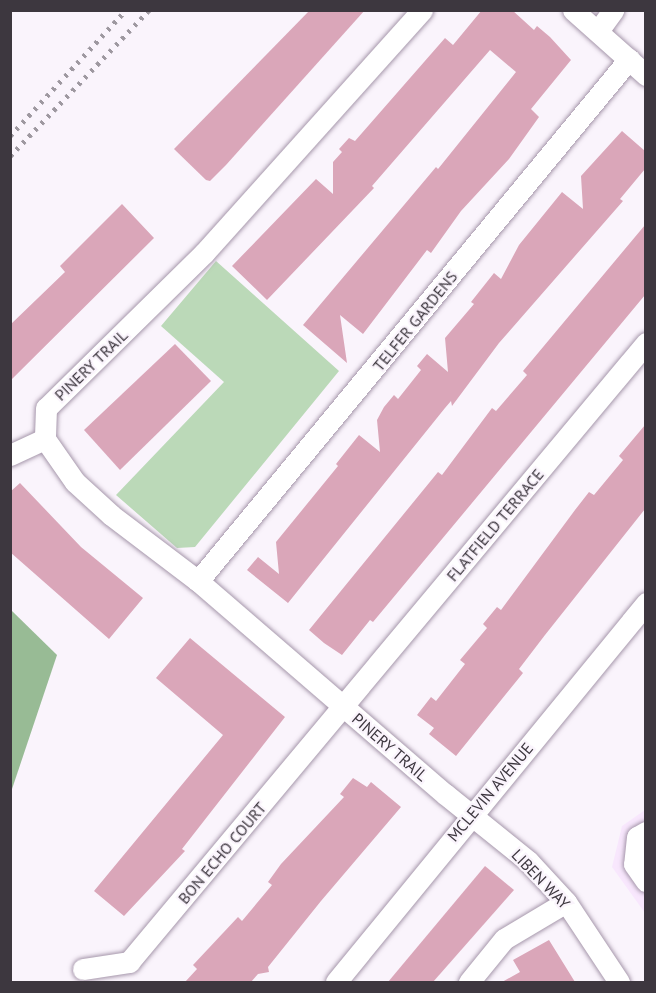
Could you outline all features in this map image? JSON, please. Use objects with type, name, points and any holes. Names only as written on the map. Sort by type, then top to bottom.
[{"type":"street","name":"PINERY TRAIL","points":[[422,10],[204,252],[46,408],[45,440],[75,482],[111,515],[198,581],[471,816]]},
{"type":"street","points":[[573,10],[645,75]]},
{"type":"street","points":[[598,31],[613,10]]},
{"type":"street","name":"TELFER GARDENS","points":[[198,581],[629,59]]},
{"type":"street","name":"FLATFIELD TERRACE","points":[[344,707],[645,343]]},
{"type":"street","points":[[10,454],[45,440]]},
{"type":"street","name":"MCLEVIN AVENUE","points":[[336,982],[645,603]]},
{"type":"street","name":"BON ECHO COURT","points":[[83,969],[129,962],[344,707]]},
{"type":"street","name":"LIBEN WAY","points":[[471,816],[528,861],[566,902],[619,982]]},
{"type":"street","points":[[645,832],[637,837],[634,864],[645,881]]},
{"type":"street","points":[[469,982],[504,939],[566,902]]},
{"type":"shaded area","points":[[645,810],[645,913],[612,867],[622,826]]},
{"type":"green space","points":[[216,261],[339,371],[195,547],[177,548],[116,495],[224,382],[161,326]]},
{"type":"green space","points":[[11,610],[57,655],[11,792]]},
{"type":"building","points":[[310,10],[365,10],[226,165],[210,181],[206,180],[174,149]]},
{"type":"building","points":[[482,10],[512,10],[534,30],[537,26],[550,37],[571,60],[531,109],[539,117],[509,159],[461,211],[431,253],[427,250],[363,334],[340,315],[347,363],[303,325],[436,167],[438,169],[516,72],[490,50],[372,186],[374,188],[267,300],[232,266],[316,179],[333,194],[333,162],[342,152],[339,149],[349,138],[355,141],[445,38],[453,45]]},
{"type":"building","points":[[622,131],[645,151],[645,169],[620,199],[623,201],[499,343],[452,406],[451,401],[288,603],[247,570],[258,557],[279,574],[276,542],[338,466],[336,464],[359,435],[380,452],[377,420],[384,407],[394,395],[398,399],[421,370],[417,366],[427,354],[448,372],[445,338],[474,304],[471,302],[494,273],[501,279],[519,245],[562,192],[583,209],[581,176]]},
{"type":"building","points":[[122,204],[154,238],[10,381],[10,325],[65,272],[60,266]]},
{"type":"building","points":[[645,225],[645,295],[373,622],[370,620],[342,655],[324,643],[309,630],[438,472],[442,475],[492,408],[496,411],[527,375],[523,371]]},
{"type":"building","points":[[175,344],[211,381],[120,470],[84,430]]},
{"type":"building","points":[[645,425],[645,509],[545,635],[519,669],[523,673],[456,756],[429,734],[434,728],[417,715],[431,697],[436,701],[465,664],[460,660],[487,628],[483,624],[497,607],[501,610],[589,492],[594,495],[623,460],[619,456]]},
{"type":"building","points":[[20,483],[81,547],[143,598],[109,639],[10,552],[10,492]]},
{"type":"building","points":[[190,638],[285,717],[182,849],[185,851],[124,916],[94,891],[223,735],[156,678]]},
{"type":"building","points":[[353,778],[367,787],[371,782],[401,807],[268,967],[269,972],[258,974],[251,982],[185,982],[197,969],[193,965],[238,917],[242,921],[272,885],[268,882],[281,864],[344,797],[340,794]]},
{"type":"building","points":[[485,866],[514,890],[433,982],[388,982]]},
{"type":"building","points":[[549,940],[575,982],[502,982],[520,972],[513,960]]},
{"type":"railway","points":[[10,136],[126,10]]},
{"type":"railway","points":[[10,156],[149,10]]}]
